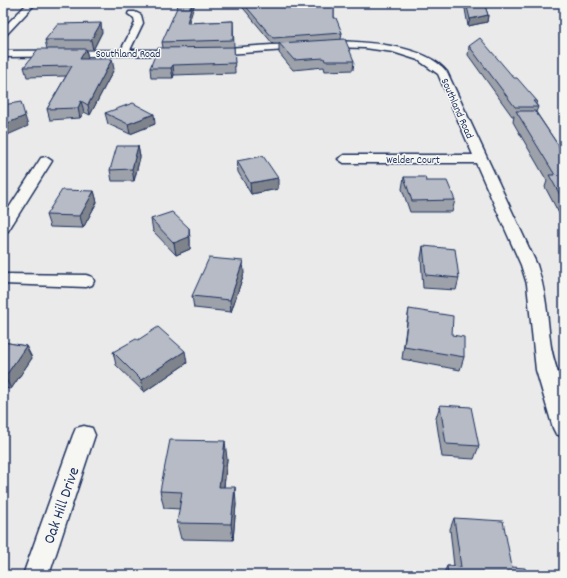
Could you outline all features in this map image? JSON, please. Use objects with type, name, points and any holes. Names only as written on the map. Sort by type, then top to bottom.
[{"type":"street","points":[[3,33],[31,3]]},
{"type":"street","points":[[124,53],[139,23],[138,17],[132,14]]},
{"type":"street","name":"Southland Road","points":[[3,54],[192,53],[340,44],[375,46],[411,54],[430,62],[442,72],[529,265],[535,284],[539,305],[541,341],[546,370],[564,428]]},
{"type":"street","name":"Welder Court","points":[[344,160],[481,159]]},
{"type":"street","points":[[3,228],[46,161]]},
{"type":"street","points":[[3,279],[86,280]]},
{"type":"street","name":"Oak Hill Drive","points":[[36,575],[84,435]]},
{"type":"building","points":[[179,3],[192,3],[187,23],[233,21],[233,40],[162,42]]},
{"type":"building","points":[[243,3],[334,3],[334,18],[336,18],[342,33],[273,38]]},
{"type":"building","points":[[466,3],[484,3],[488,15],[470,19]]},
{"type":"building","points":[[101,23],[91,40],[45,40],[58,24]]},
{"type":"building","points":[[480,38],[514,78],[517,78],[537,101],[533,101],[538,107],[515,107],[469,46]]},
{"type":"building","points":[[345,39],[354,61],[325,61],[324,58],[294,60],[279,43]]},
{"type":"building","points":[[234,47],[235,63],[173,65],[171,68],[150,68],[158,48]]},
{"type":"building","points":[[38,49],[86,49],[80,59],[112,59],[88,105],[81,101],[78,108],[47,109],[72,66],[24,67]]},
{"type":"building","points":[[21,102],[25,116],[3,125],[3,105]]},
{"type":"building","points":[[133,103],[154,114],[128,124],[105,113]]},
{"type":"building","points":[[516,111],[535,111],[564,154],[564,202],[549,175],[555,175]]},
{"type":"building","points":[[117,146],[138,146],[132,169],[110,170]]},
{"type":"building","points":[[263,156],[278,178],[250,183],[237,161]]},
{"type":"building","points":[[404,177],[425,177],[426,181],[447,181],[455,200],[412,201]]},
{"type":"building","points":[[62,190],[94,191],[80,216],[46,215]]},
{"type":"building","points":[[172,212],[189,228],[189,237],[174,243],[151,219]]},
{"type":"building","points":[[423,246],[455,249],[459,278],[426,275]]},
{"type":"building","points":[[209,258],[243,261],[230,300],[192,296]]},
{"type":"building","points":[[409,309],[453,316],[452,335],[464,337],[464,357],[404,347]]},
{"type":"building","points":[[158,327],[185,351],[141,380],[113,352],[136,339],[138,340]]},
{"type":"building","points":[[3,342],[26,346],[5,377],[3,377]]},
{"type":"building","points":[[440,405],[471,407],[479,446],[446,444]]},
{"type":"building","points":[[170,440],[225,441],[219,487],[235,487],[231,524],[177,523],[182,492],[160,491]]},
{"type":"building","points":[[454,518],[503,521],[512,567],[525,568],[527,575],[448,575],[447,566],[461,567]]}]
